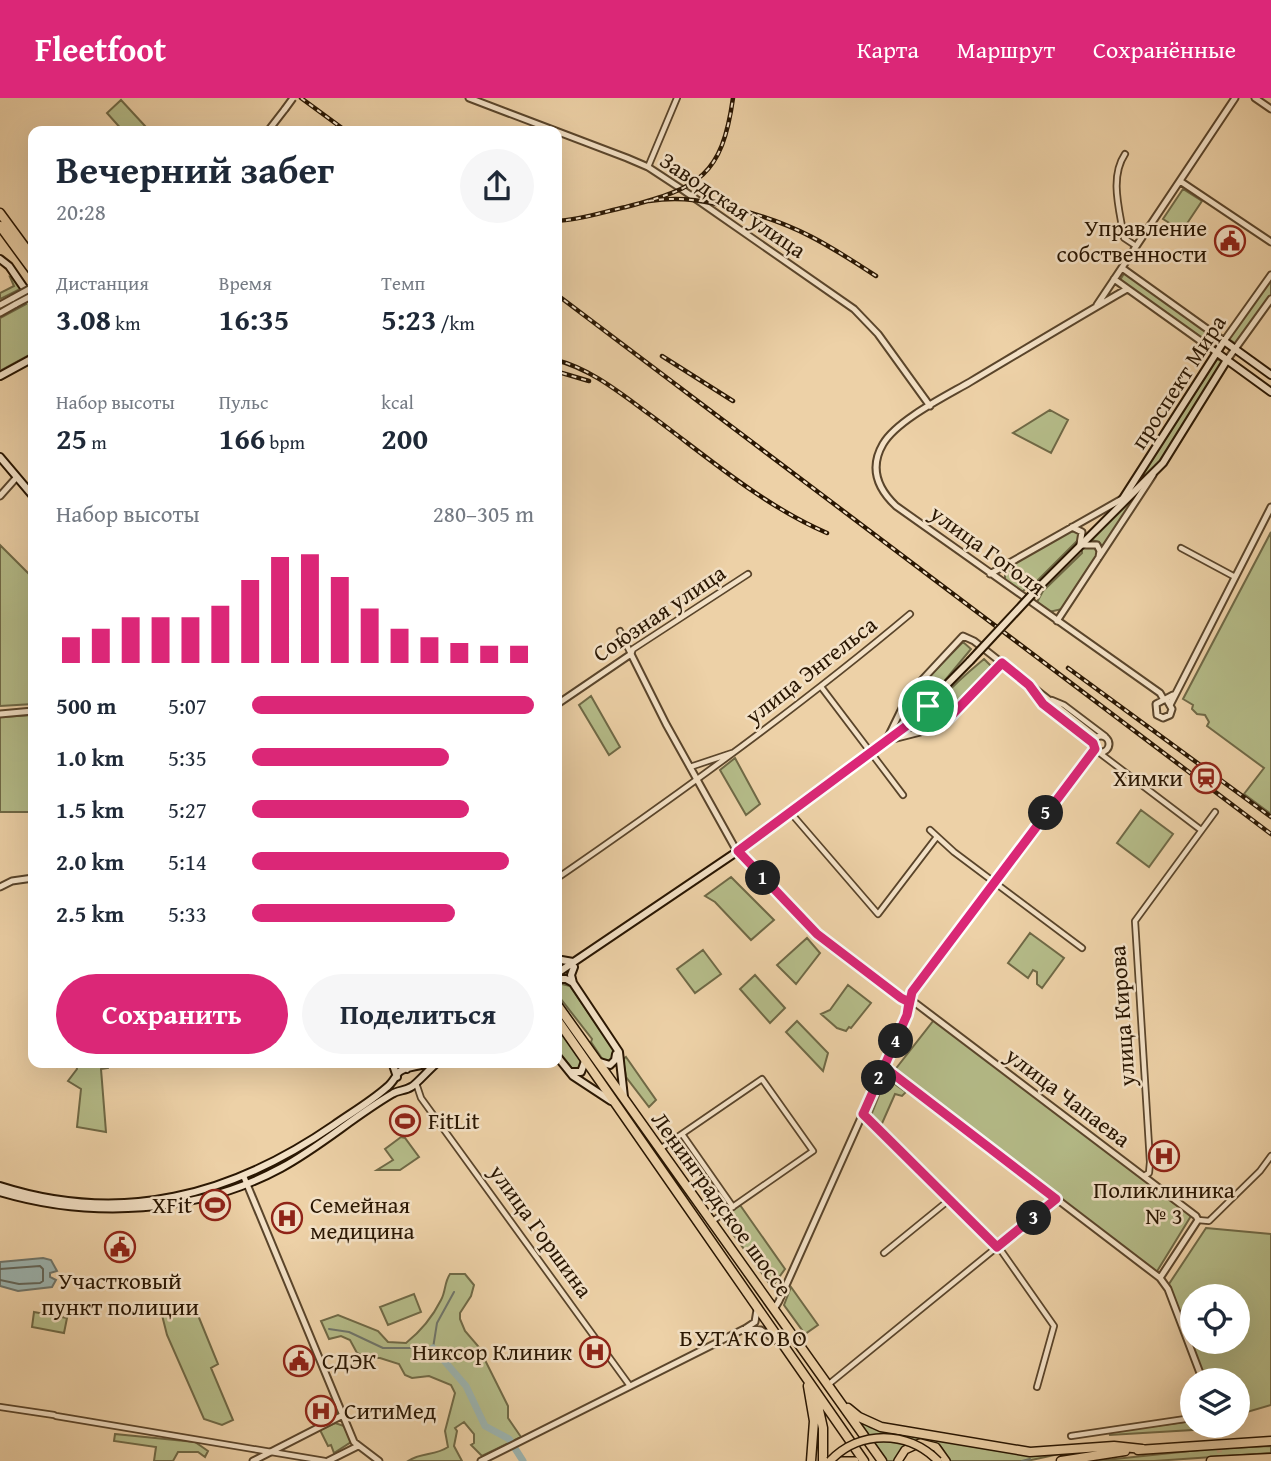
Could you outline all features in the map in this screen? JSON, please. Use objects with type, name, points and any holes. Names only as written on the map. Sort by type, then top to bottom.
[{"type":"highway","points":[[0,213],[28,251]]},
{"type":"highway","points":[[0,226],[28,264]]},
{"type":"highway","name":"Ленинградское шоссе","points":[[562,1013],[783,1347],[864,1461]]},
{"type":"highway","name":"Ленинградское шоссе","points":[[562,1025],[588,1056]]},
{"type":"highway","name":"Ленинградское шоссе","points":[[626,1110],[659,1150],[882,1461]]},
{"type":"highway","points":[[801,1371],[813,1407],[811,1461]]},
{"type":"highway","points":[[811,1385],[822,1422],[822,1461]]},
{"type":"highway","points":[[835,1395],[859,1417],[873,1424],[898,1430],[1030,1452],[1114,1446],[1142,1449]]},
{"type":"highway","points":[[1061,1461],[1142,1449],[1271,1440]]},
{"type":"highway","points":[[1210,1461],[1267,1459]]},
{"type":"main road","points":[[0,259],[9,266],[28,294]]},
{"type":"main road","points":[[1224,341],[1271,375]]},
{"type":"main road","name":"проспект Мира","points":[[1116,508],[1224,341]]},
{"type":"main road","points":[[1216,352],[1271,392]]},
{"type":"main road","name":"проспект Мира","points":[[562,973],[738,851],[886,741],[928,706],[1038,588],[1155,472],[1169,455],[1227,360]]},
{"type":"main road","points":[[0,376],[28,361]]},
{"type":"main road","points":[[0,457],[28,491]]},
{"type":"main road","points":[[562,962],[575,964],[571,973],[573,983],[620,1055],[621,1084],[626,1110]]},
{"type":"main road","points":[[562,978],[573,983]]},
{"type":"main road","points":[[566,1068],[574,1073],[581,1072],[588,1056],[604,1064],[612,1064],[616,1058],[614,1045]]},
{"type":"main road","points":[[562,1063],[576,1079],[626,1110]]},
{"type":"main road","points":[[394,1068],[398,1085],[406,1088]]},
{"type":"main road","points":[[0,1186],[66,1201],[126,1203],[183,1196],[245,1180],[306,1144],[384,1090],[401,1071],[411,1068]]},
{"type":"main road","points":[[0,1192],[62,1206],[113,1209],[180,1201],[296,1160],[416,1082],[431,1068]]},
{"type":"main road","points":[[408,1069],[415,1073],[416,1082]]},
{"type":"main road","points":[[830,1461],[850,1445],[882,1437],[912,1443],[938,1461]]},
{"type":"main road","points":[[898,1461],[905,1450],[920,1443],[936,1447],[946,1461]]},
{"type":"main road","points":[[1247,1461],[1267,1459]]},
{"type":"main road","points":[[838,1461],[855,1461]]},
{"type":"street","points":[[272,126],[293,98]]},
{"type":"street","name":"Заводская улица","points":[[469,98],[542,126]]},
{"type":"street","points":[[648,167],[677,98]]},
{"type":"street","points":[[1096,307],[1235,98]]},
{"type":"street","points":[[1255,98],[1271,109]]},
{"type":"street","name":"Заводская улица","points":[[562,134],[648,167],[864,317],[930,406]]},
{"type":"street","points":[[1125,154],[1116,172],[1120,206],[1124,238],[1136,246]]},
{"type":"street","points":[[1180,181],[1271,242]]},
{"type":"street","points":[[1122,268],[1224,341]]},
{"type":"street","name":"проспект Мира","points":[[1224,341],[1271,275]]},
{"type":"street","points":[[1114,279],[1216,352]]},
{"type":"street","name":"улица Гоголя","points":[[1127,289],[930,406],[895,430],[885,441],[877,460],[879,485],[896,506],[1168,702],[1235,577]]},
{"type":"street","points":[[0,313],[28,291]]},
{"type":"street","points":[[0,304],[28,297]]},
{"type":"street","name":"проспект Мира","points":[[1227,360],[1271,299]]},
{"type":"street","points":[[1057,621],[1155,472]]},
{"type":"street","points":[[0,496],[16,478]]},
{"type":"street","points":[[990,573],[1122,499]]},
{"type":"street","points":[[1181,548],[1235,577],[1271,507]]},
{"type":"street","points":[[1072,527],[1078,528],[1083,534],[1077,548]]},
{"type":"street","points":[[1077,548],[1087,543],[1097,545],[1100,551],[1098,560]]},
{"type":"street","name":"Союзная улица","points":[[562,701],[631,654],[632,649],[748,574]]},
{"type":"street","name":"улица Энгельса","points":[[562,876],[697,782],[822,688],[910,614]]},
{"type":"street","points":[[620,631],[631,654]]},
{"type":"street","points":[[886,741],[911,692],[963,636],[1047,699],[1103,752],[1109,746],[1105,736],[1064,705],[1047,699]]},
{"type":"street","name":"улица Чапаева","points":[[631,654],[697,782],[738,851],[817,934],[901,998],[912,1001],[1144,1176],[1198,1220]]},
{"type":"street","points":[[886,741],[932,730],[945,722],[1002,663]]},
{"type":"street","points":[[1029,685],[1043,704],[1201,830]]},
{"type":"street","points":[[822,688],[903,795]]},
{"type":"street","points":[[911,692],[913,704],[919,707],[928,706],[930,720],[938,724],[945,722]]},
{"type":"street","points":[[0,714],[28,712]]},
{"type":"street","points":[[771,1306],[776,1306],[779,1301],[912,1001],[995,881],[1095,745],[1105,736]]},
{"type":"street","name":"улица Энгельса","points":[[690,767],[733,753]]},
{"type":"street","name":"улица Кирова","points":[[1144,1176],[1149,1173],[1150,1162],[1135,921],[1216,812]]},
{"type":"street","points":[[790,813],[878,914],[936,838]]},
{"type":"street","points":[[930,830],[936,838],[1082,948]]},
{"type":"street","points":[[0,887],[12,881],[28,879]]},
{"type":"street","points":[[885,1066],[1160,1278],[1168,1289],[1198,1368]]},
{"type":"street","points":[[659,1150],[762,1079],[813,1151],[711,1222]]},
{"type":"street","name":"улица Горшина","points":[[416,1082],[421,1098]]},
{"type":"street","name":"улица Горшина","points":[[406,1088],[428,1106],[630,1387]]},
{"type":"street","points":[[863,1114],[997,1247],[1054,1325],[1037,1387]]},
{"type":"street","points":[[682,1134],[733,1207]]},
{"type":"street","points":[[1160,1278],[1198,1220],[1209,1221],[1260,1171],[1271,1156]]},
{"type":"street","points":[[245,1180],[343,1415],[358,1446],[379,1461]]},
{"type":"street","points":[[828,1385],[1056,1199]]},
{"type":"street","points":[[884,1253],[949,1200]]},
{"type":"street","points":[[481,1461],[746,1328],[757,1318],[755,1304]]},
{"type":"street","points":[[746,1328],[765,1331],[783,1347]]},
{"type":"street","points":[[0,1407],[326,1461],[358,1446]]},
{"type":"street","points":[[253,1461],[343,1415]]},
{"type":"street","points":[[1071,1436],[1180,1420]]},
{"type":"street","points":[[253,1461],[256,1450]]},
{"type":"green space","points":[[121,100],[145,126],[119,126],[107,113]]},
{"type":"green space","points":[[1183,189],[1202,201],[1182,231],[1163,219]]},
{"type":"green space","points":[[1125,272],[1216,338],[1211,345],[1120,280]]},
{"type":"green space","points":[[10,277],[14,278],[28,299],[28,356],[0,371],[0,318],[26,304],[18,290],[0,299],[0,293],[14,286]]},
{"type":"green space","points":[[1271,279],[1271,296],[1237,345],[1229,339]]},
{"type":"green space","points":[[1217,359],[1223,362],[1160,462],[1142,480],[1140,478]]},
{"type":"green space","points":[[1050,410],[1068,420],[1051,453],[1013,433]]},
{"type":"green space","points":[[1131,498],[1135,499],[1103,548],[1099,542],[1091,540]]},
{"type":"green space","points":[[1073,530],[1079,534],[1078,540],[1035,583],[1022,592],[1005,580],[1005,572],[1009,566]]},
{"type":"green space","points":[[1271,532],[1271,814],[1244,794],[1264,768],[1207,726],[1209,722],[1205,715],[1197,714],[1192,709],[1193,705],[1183,699]]},
{"type":"green space","points":[[0,545],[28,573],[28,704],[0,706]]},
{"type":"green space","points":[[1094,547],[1098,554],[1062,609],[1049,612],[1036,604],[1043,591],[1082,553],[1082,548]]},
{"type":"green space","points":[[963,642],[971,649],[927,702],[919,705],[913,701],[914,692]]},
{"type":"green space","points":[[984,659],[993,670],[943,721],[931,718],[932,712],[944,696]]},
{"type":"green space","points":[[591,696],[620,747],[609,755],[579,705]]},
{"type":"green space","points":[[28,715],[28,812],[0,812],[0,717]]},
{"type":"green space","points":[[735,758],[760,804],[746,815],[720,770]]},
{"type":"green space","points":[[1141,810],[1173,834],[1149,867],[1117,843]]},
{"type":"green space","points":[[731,877],[774,920],[751,940],[715,902],[705,896]]},
{"type":"green space","points":[[1030,933],[1064,958],[1042,988],[1037,984],[1037,972],[1033,970],[1028,978],[1008,963]]},
{"type":"green space","points":[[807,938],[820,953],[796,984],[777,965]]},
{"type":"green space","points":[[703,950],[721,974],[695,993],[677,969]]},
{"type":"green space","points":[[755,975],[785,1008],[770,1023],[740,989]]},
{"type":"green space","points":[[562,984],[570,986],[614,1050],[611,1061],[603,1060],[591,1042],[592,1039],[562,1000]]},
{"type":"green space","points":[[848,985],[871,1003],[846,1031],[837,1028],[821,1014],[830,1010]]},
{"type":"green space","points":[[934,1020],[1191,1216],[1156,1273],[894,1071]]},
{"type":"green space","points":[[797,1021],[828,1053],[823,1071],[786,1032]]},
{"type":"green space","points":[[562,1034],[583,1062],[583,1067],[574,1071],[562,1055]]},
{"type":"green space","points":[[626,1057],[656,1100],[649,1107],[626,1077],[623,1059]]},
{"type":"green space","points":[[108,1068],[101,1069],[106,1132],[77,1127],[81,1089],[68,1081],[77,1069]]},
{"type":"green space","points":[[886,1078],[906,1092],[902,1096],[895,1094],[880,1128],[870,1118]]},
{"type":"green space","points":[[401,1137],[405,1138],[419,1157],[400,1170],[377,1170],[393,1160],[385,1149]]},
{"type":"green space","points":[[740,1205],[785,1269],[772,1287],[721,1218]]},
{"type":"green space","points":[[1206,1228],[1271,1234],[1271,1405],[1250,1411],[1250,1368],[1200,1368],[1195,1354],[1250,1354],[1250,1284],[1180,1284],[1180,1314],[1169,1284]]},
{"type":"green space","points":[[450,1274],[465,1274],[474,1285],[471,1296],[460,1313],[460,1319],[465,1331],[478,1346],[508,1406],[508,1418],[521,1437],[482,1456],[471,1445],[474,1443],[474,1434],[464,1422],[455,1428],[457,1431],[454,1446],[462,1461],[408,1461],[448,1447],[445,1431],[455,1393],[451,1385],[429,1376],[412,1378],[405,1375],[399,1364],[380,1358],[367,1358],[357,1353],[350,1340],[341,1336],[329,1339],[321,1321],[338,1315],[378,1331],[388,1342],[406,1343],[434,1313],[443,1297]]},
{"type":"green space","points":[[791,1287],[818,1325],[805,1334],[784,1305]]},
{"type":"green space","points":[[414,1294],[421,1312],[388,1325],[380,1307]]},
{"type":"green space","points":[[193,1303],[218,1364],[211,1368],[233,1420],[222,1425],[204,1419],[167,1335],[162,1315]]},
{"type":"green space","points":[[34,1312],[67,1318],[64,1333],[32,1327]]},
{"type":"green space","points":[[857,1418],[870,1427],[887,1432],[1004,1451],[1059,1454],[1027,1461],[949,1461],[941,1447],[921,1441],[908,1445],[895,1461],[886,1461]]},
{"type":"green space","points":[[335,1423],[344,1426],[351,1442],[334,1453],[320,1430]]},
{"type":"green space","points":[[1180,1423],[1180,1431],[1110,1435],[1109,1432]]},
{"type":"green space","points":[[115,1434],[195,1442],[208,1451],[205,1457],[198,1452],[178,1452],[173,1461],[154,1461],[156,1447],[114,1441]]},
{"type":"green space","points":[[1271,1446],[1271,1453],[1154,1461],[1096,1461],[1209,1449]]},
{"type":"water","points":[[43,1258],[51,1260],[57,1271],[50,1273],[50,1277],[56,1280],[52,1287],[18,1291],[0,1286],[0,1262]]},
{"type":"waterway","points":[[329,1329],[349,1332],[383,1348],[433,1348],[437,1323],[454,1292]]},
{"type":"waterway","points":[[433,1348],[466,1386],[485,1426],[509,1439],[523,1461]]},
{"type":"waterway","points":[[1022,1461],[1030,1459]]},
{"type":"tunnel","points":[[1217,1438],[1221,1460]]},
{"type":"railway","points":[[301,98],[339,126]]},
{"type":"railway","points":[[562,220],[626,207],[689,185],[703,175],[714,162],[722,145],[733,98]]},
{"type":"railway","points":[[649,201],[695,200],[760,216],[811,237],[876,276]]},
{"type":"railway","points":[[562,299],[1271,834]]},
{"type":"railway","points":[[662,356],[733,401]]},
{"type":"railway","points":[[562,362],[605,382],[757,494],[827,533]]},
{"type":"railway","points":[[562,373],[589,381]]},
{"type":"railway","points":[[1068,668],[1271,817]]},
{"type":"place","name":"Управление собственности","points":[[1230,241]]},
{"type":"place","name":"Химки","points":[[1206,778]]},
{"type":"place","name":"FitLit","points":[[405,1121]]},
{"type":"place","name":"Поликлиника № 3","points":[[1164,1156]]},
{"type":"place","name":"XFit","points":[[215,1205]]},
{"type":"place","name":"Семейная медицина","points":[[287,1218]]},
{"type":"place","name":"Участковый пункт полиции","points":[[120,1247]]},
{"type":"place","name":"Никсор Клиник","points":[[595,1352]]},
{"type":"place","name":"СДЭК","points":[[299,1361]]},
{"type":"place","name":"СитиМед","points":[[321,1411]]},
{"type":"district","name":"БУТАКОВО","points":[[744,1338]]},
{"type":"route","points":[[928,706],[905,727],[738,851],[817,934],[909,1002],[907,1015],[863,1114],[997,1247],[1056,1199],[884,1067],[907,1015],[912,992],[1095,749],[1093,743],[1043,704],[1029,685],[1002,663],[945,722],[932,722],[927,715],[928,706]]}]
